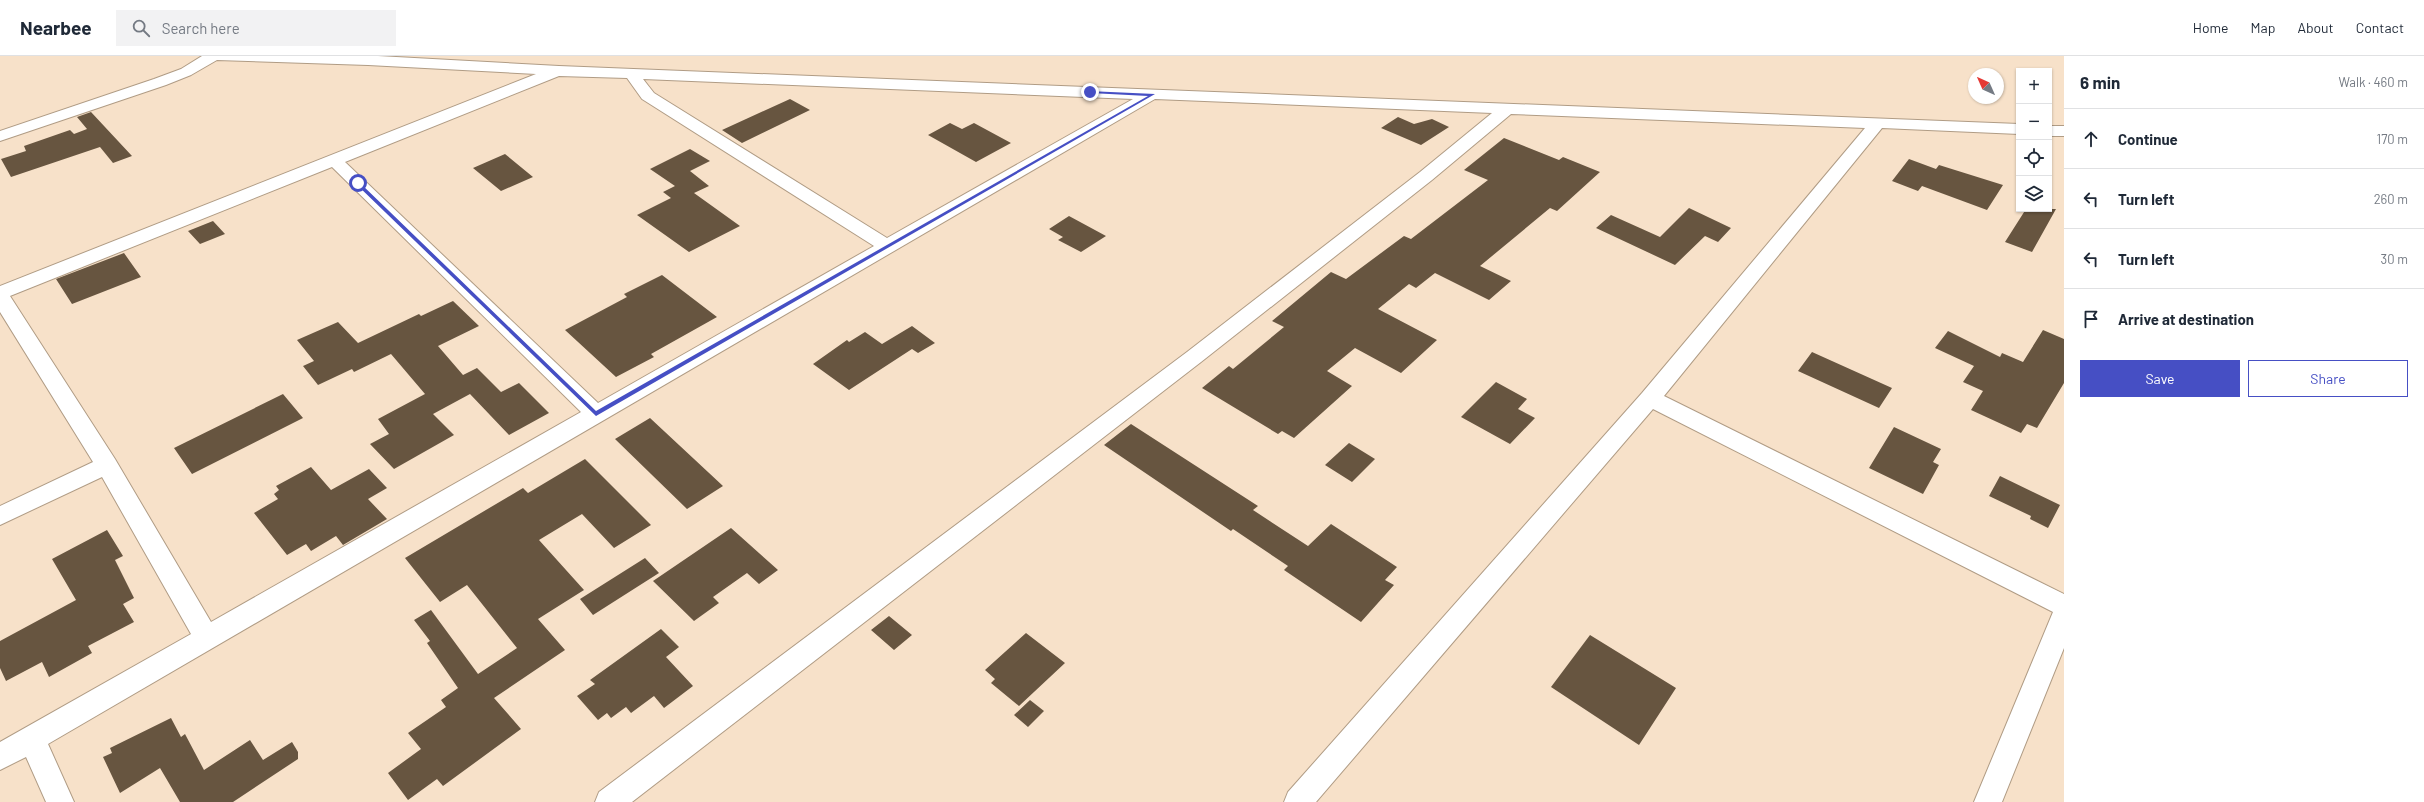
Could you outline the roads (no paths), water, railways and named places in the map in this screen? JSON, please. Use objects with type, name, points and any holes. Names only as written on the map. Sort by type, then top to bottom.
[{"type":"street","points":[[0,136],[160,82],[186,72],[213,56]]},
{"type":"street","points":[[218,56],[368,60],[560,71],[2016,130]]},
{"type":"street","points":[[0,292],[560,71]]},
{"type":"street","points":[[631,73],[648,96],[888,247]]},
{"type":"street","points":[[0,757],[206,637],[1153,94]]},
{"type":"street","points":[[609,802],[1194,357],[1426,176],[1507,109]]},
{"type":"street","points":[[1298,802],[1650,398],[1877,124]]},
{"type":"street","points":[[2052,131],[2064,131]]},
{"type":"street","points":[[335,161],[596,414]]},
{"type":"street","points":[[0,296],[107,465],[206,637]]},
{"type":"street","points":[[1650,398],[2064,606]]},
{"type":"street","points":[[0,516],[107,465]]},
{"type":"street","points":[[1988,802],[2064,616]]},
{"type":"street","points":[[32,738],[60,802]]}]
